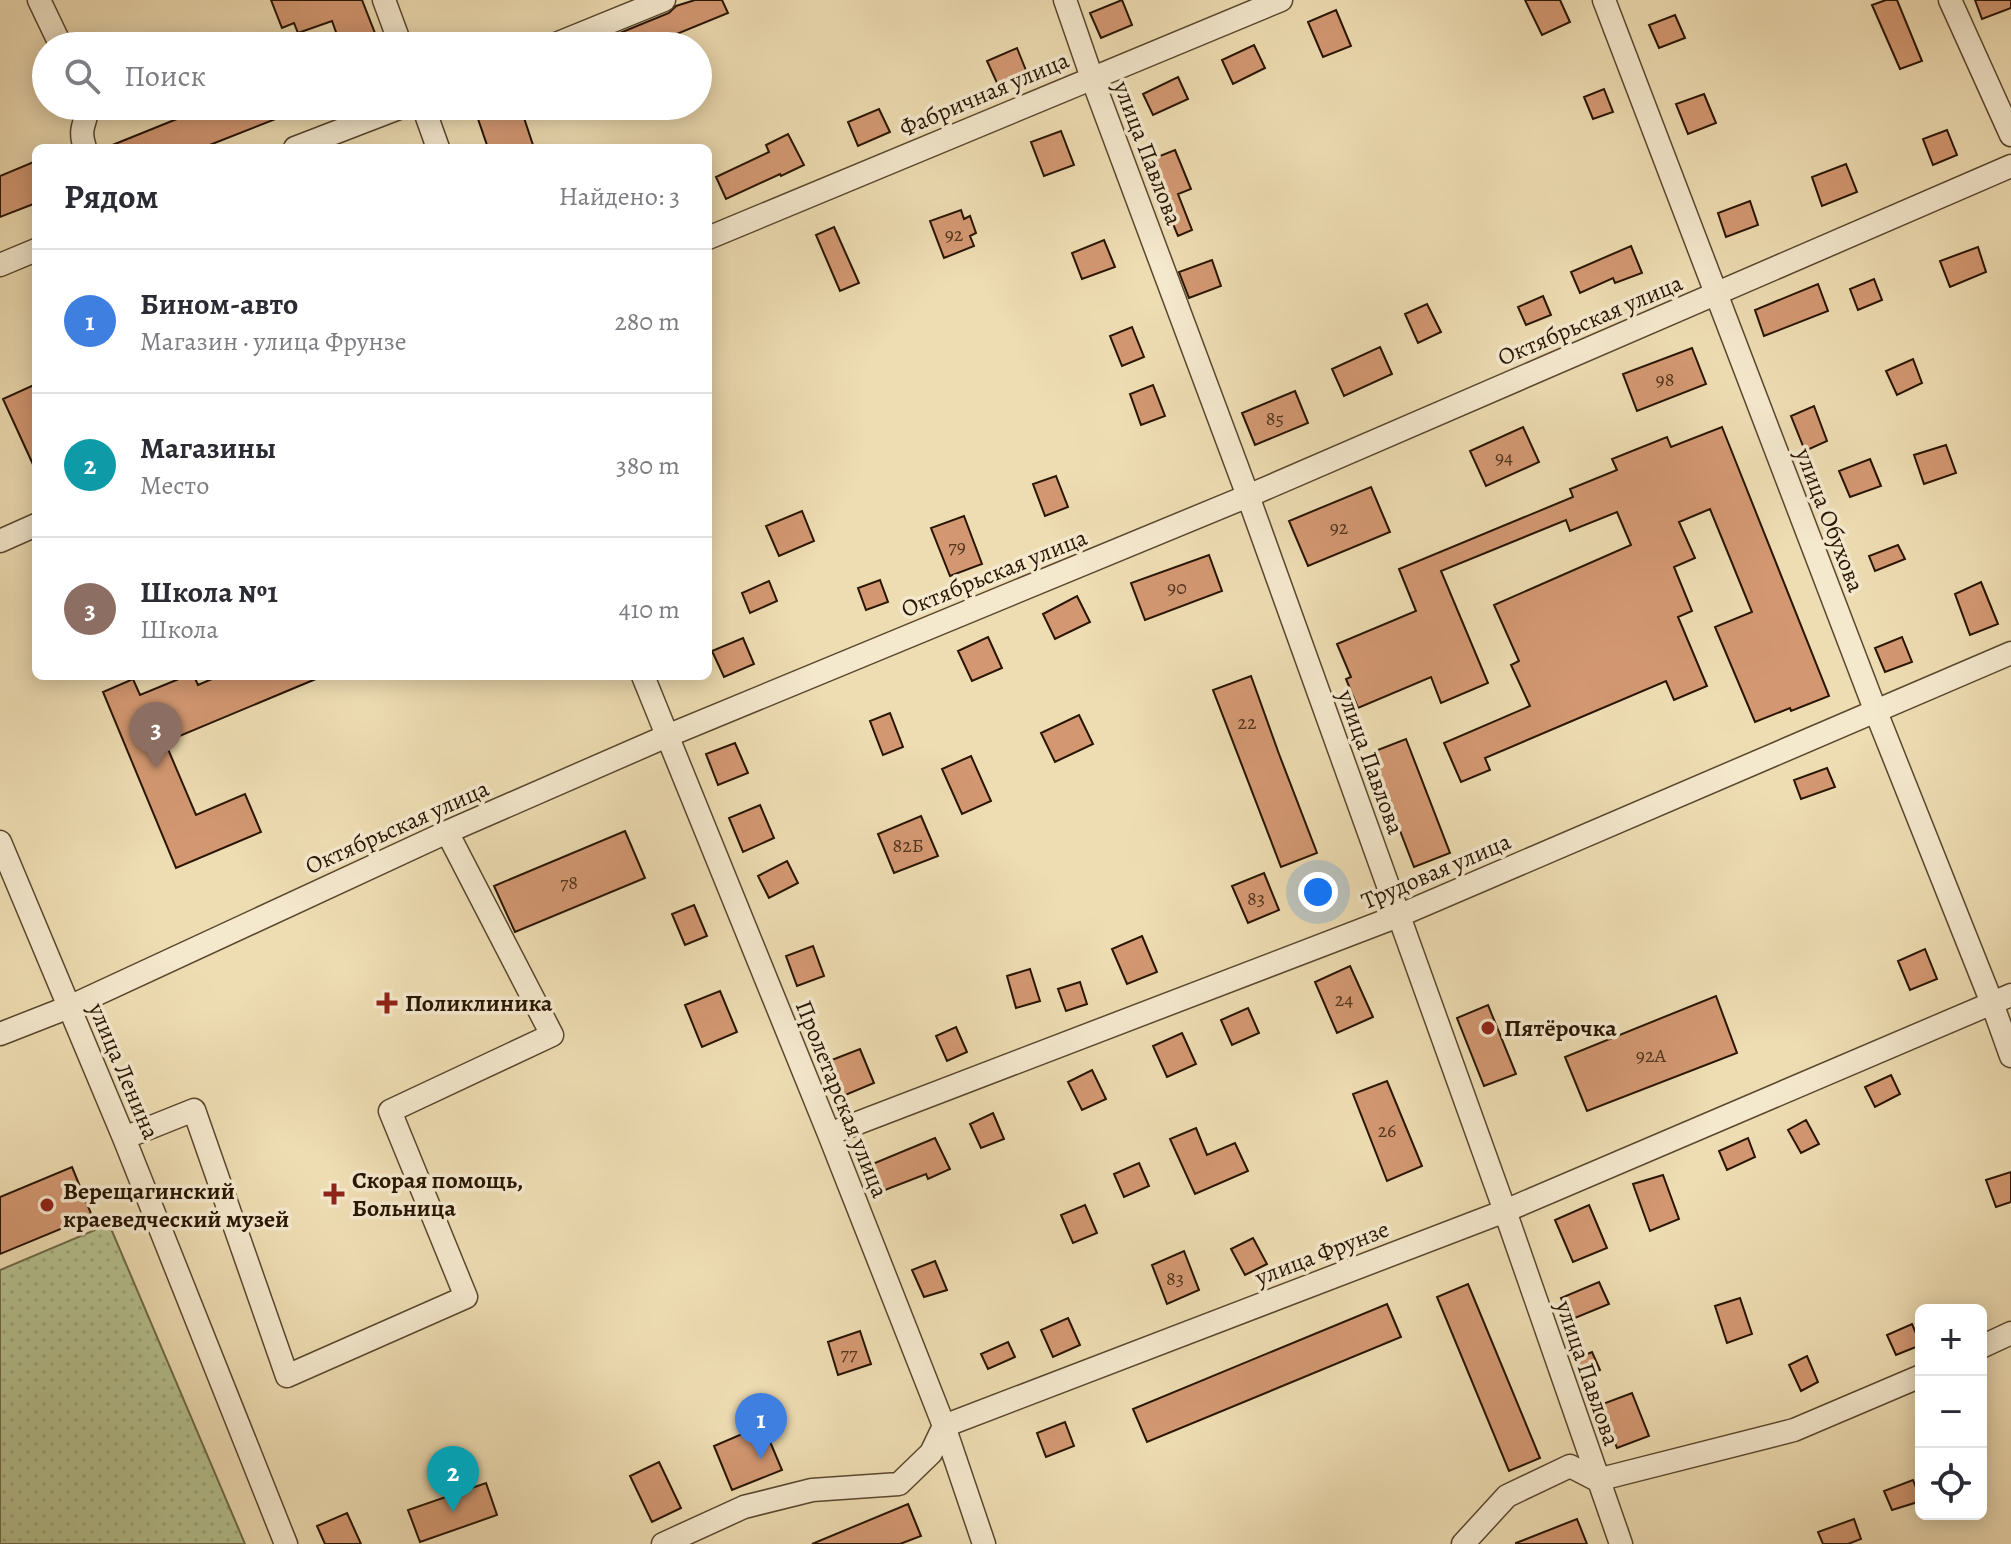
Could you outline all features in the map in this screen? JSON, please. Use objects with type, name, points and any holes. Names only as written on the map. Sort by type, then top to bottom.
[{"type":"street","points":[[39,0],[54,32]]},
{"type":"street","points":[[384,0],[396,32]]},
{"type":"street","points":[[585,32],[664,0]]},
{"type":"street","name":"улица Павлова","points":[[1065,0],[1248,496],[1621,1544]]},
{"type":"street","name":"Фабричная улица","points":[[712,236],[1281,0]]},
{"type":"street","name":"улица Обухова","points":[[1604,0],[1876,712],[2002,999],[2011,1056]]},
{"type":"street","points":[[1950,0],[2011,135]]},
{"type":"street","points":[[84,144],[81,127],[85,120]]},
{"type":"street","points":[[305,144],[368,120]]},
{"type":"street","points":[[428,120],[437,144]]},
{"type":"street","name":"Октябрьская улица","points":[[0,1034],[69,1007],[447,832],[667,736],[1248,496],[2011,166]]},
{"type":"street","points":[[0,265],[32,252]]},
{"type":"street","points":[[0,541],[32,527]]},
{"type":"street","name":"Трудовая улица","points":[[829,1134],[1398,916],[2011,653]]},
{"type":"street","name":"Пролетарская улица","points":[[645,680],[944,1426],[984,1544]]},
{"type":"street","points":[[124,1138],[194,1110],[287,1376],[466,1297],[390,1111],[552,1035],[447,832]]},
{"type":"street","name":"улица Ленина","points":[[0,842],[124,1138],[286,1544]]},
{"type":"street","name":"улица Фрунзе","points":[[944,1426],[1505,1211],[2002,999]]},
{"type":"street","points":[[1987,1344],[2011,1333]]},
{"type":"street","points":[[1463,1544],[1507,1496],[1570,1466],[1597,1480],[1794,1430],[1915,1379]]},
{"type":"street","points":[[663,1544],[744,1507],[812,1490],[899,1484],[931,1453],[944,1426]]},
{"type":"green space","points":[[109,1224],[245,1544],[0,1544],[0,1270]]},
{"type":"building","points":[[271,0],[362,0],[375,32],[336,32],[332,21],[301,32],[298,32],[294,23],[282,28]]},
{"type":"building","points":[[695,0],[722,0],[728,13],[681,32],[622,32],[669,13],[676,6]]},
{"type":"building","points":[[1122,0],[1132,25],[1101,38],[1090,13]]},
{"type":"building","points":[[1525,0],[1560,0],[1570,22],[1542,35]]},
{"type":"building","points":[[1897,0],[1922,61],[1900,69],[1872,5]]},
{"type":"building","points":[[1975,0],[2011,0],[2011,8],[1982,19]]},
{"type":"building","points":[[1336,10],[1351,46],[1323,57],[1308,22]]},
{"type":"building","points":[[1675,15],[1685,38],[1659,48],[1649,25]]},
{"type":"building","points":[[1254,45],[1265,68],[1233,84],[1222,60]]},
{"type":"building","points":[[1017,48],[1027,73],[998,85],[987,61]]},
{"type":"building","points":[[1178,77],[1188,99],[1153,115],[1143,94]]},
{"type":"building","points":[[1604,89],[1613,112],[1593,119],[1584,97]]},
{"type":"building","points":[[1704,94],[1716,123],[1688,134],[1676,104]]},
{"type":"building","points":[[879,109],[890,132],[858,146],[848,122]]},
{"type":"building","points":[[174,120],[273,120],[212,144],[115,144]]},
{"type":"building","points":[[478,120],[525,120],[533,144],[487,144]]},
{"type":"building","points":[[1947,130],[1957,155],[1933,165],[1923,139]]},
{"type":"building","points":[[1061,131],[1074,165],[1044,176],[1031,142]]},
{"type":"building","points":[[788,134],[804,165],[726,199],[716,177],[769,152],[766,145]]},
{"type":"building","points":[[1175,150],[1191,189],[1178,194],[1192,230],[1178,236],[1147,161]]},
{"type":"building","points":[[32,163],[32,205],[0,217],[0,176]]},
{"type":"building","points":[[1846,164],[1857,192],[1822,206],[1812,177]]},
{"type":"building","points":[[1750,201],[1758,225],[1726,237],[1718,213]]},
{"type":"building","points":[[961,210],[964,219],[970,216],[976,233],[970,236],[974,246],[944,258],[930,221]]},
{"type":"building","points":[[834,227],[859,283],[840,291],[816,235]]},
{"type":"building","points":[[1104,240],[1115,267],[1082,279],[1072,253]]},
{"type":"building","points":[[1631,246],[1642,273],[1615,283],[1613,278],[1580,293],[1571,272]]},
{"type":"building","points":[[1978,247],[1986,272],[1950,287],[1940,261]]},
{"type":"building","points":[[1212,260],[1221,286],[1189,298],[1179,272]]},
{"type":"building","points":[[1874,279],[1882,300],[1858,310],[1850,289]]},
{"type":"building","points":[[1818,284],[1828,311],[1764,336],[1755,310]]},
{"type":"building","points":[[1543,296],[1551,315],[1526,325],[1518,307]]},
{"type":"building","points":[[1427,304],[1441,332],[1418,343],[1405,314]]},
{"type":"building","points":[[1132,327],[1144,357],[1122,366],[1110,336]]},
{"type":"building","points":[[1380,347],[1392,374],[1344,396],[1332,369]]},
{"type":"building","points":[[1692,348],[1706,384],[1637,411],[1623,374]]},
{"type":"building","points":[[1913,359],[1922,383],[1897,395],[1886,371]]},
{"type":"building","points":[[1153,385],[1165,416],[1141,425],[1130,394]]},
{"type":"building","points":[[32,386],[32,462],[3,399]]},
{"type":"building","points":[[1295,391],[1308,423],[1255,445],[1242,413]]},
{"type":"building","points":[[1814,406],[1827,441],[1805,451],[1791,416]]},
{"type":"building","points":[[1523,427],[1539,462],[1486,486],[1470,451]]},
{"type":"building","points":[[1722,427],[1829,696],[1755,722],[1715,627],[1752,612],[1710,509],[1679,522],[1695,558],[1674,567],[1692,611],[1678,617],[1707,686],[1674,700],[1666,681],[1485,758],[1490,770],[1461,782],[1444,743],[1530,706],[1511,665],[1519,661],[1494,605],[1631,545],[1617,512],[1570,531],[1566,520],[1441,571],[1488,683],[1441,703],[1431,677],[1358,708],[1346,679],[1351,677],[1337,644],[1416,611],[1399,569],[1573,497],[1570,489],[1617,470],[1612,459],[1667,437],[1671,447]]},
{"type":"building","points":[[1946,445],[1956,473],[1924,484],[1914,455]]},
{"type":"building","points":[[1870,459],[1881,486],[1850,497],[1839,471]]},
{"type":"building","points":[[1056,476],[1068,507],[1045,516],[1033,484]]},
{"type":"building","points":[[1371,487],[1390,532],[1308,566],[1289,521]]},
{"type":"building","points":[[802,511],[814,541],[779,556],[766,526]]},
{"type":"building","points":[[964,516],[982,564],[950,576],[931,528]]},
{"type":"building","points":[[1898,545],[1905,559],[1875,571],[1869,556]]},
{"type":"building","points":[[1209,555],[1222,591],[1145,620],[1131,583]]},
{"type":"building","points":[[880,580],[888,602],[866,610],[858,588]]},
{"type":"building","points":[[769,581],[777,601],[750,613],[742,593]]},
{"type":"building","points":[[1981,582],[1998,624],[1970,635],[1955,594]]},
{"type":"building","points":[[1077,596],[1090,622],[1055,639],[1043,614]]},
{"type":"building","points":[[988,637],[1002,668],[972,681],[958,651]]},
{"type":"building","points":[[1902,637],[1912,662],[1885,672],[1875,648]]},
{"type":"building","points":[[743,638],[754,664],[724,677],[712,651]]},
{"type":"building","points":[[1251,676],[1317,853],[1281,867],[1213,690]]},
{"type":"building","points":[[133,680],[140,695],[176,680],[196,680],[198,685],[210,680],[313,680],[165,742],[196,815],[245,794],[261,832],[176,868],[103,692]]},
{"type":"building","points":[[890,713],[903,747],[883,755],[870,721]]},
{"type":"building","points":[[1079,715],[1093,744],[1055,762],[1041,733]]},
{"type":"building","points":[[1406,739],[1450,853],[1414,867],[1370,753]]},
{"type":"building","points":[[735,743],[748,773],[718,785],[706,754]]},
{"type":"building","points":[[971,756],[991,801],[962,814],[942,769]]},
{"type":"building","points":[[1827,768],[1835,787],[1801,799],[1794,780]]},
{"type":"building","points":[[760,805],[774,838],[743,852],[729,818]]},
{"type":"building","points":[[921,816],[938,856],[894,873],[878,834]]},
{"type":"building","points":[[625,831],[645,878],[515,932],[494,886]]},
{"type":"building","points":[[787,861],[798,883],[769,898],[758,876]]},
{"type":"building","points":[[1264,873],[1279,910],[1248,923],[1232,886]]},
{"type":"building","points":[[694,905],[707,936],[685,945],[672,914]]},
{"type":"building","points":[[1142,936],[1157,972],[1127,984],[1112,949]]},
{"type":"building","points":[[813,946],[824,976],[797,986],[786,956]]},
{"type":"building","points":[[1925,949],[1937,979],[1910,990],[1898,961]]},
{"type":"building","points":[[1350,966],[1373,1017],[1337,1033],[1315,982]]},
{"type":"building","points":[[1030,969],[1040,1001],[1016,1008],[1007,976]]},
{"type":"building","points":[[1080,982],[1087,1004],[1066,1011],[1058,989]]},
{"type":"building","points":[[720,991],[737,1032],[702,1047],[685,1005]]},
{"type":"building","points":[[1716,996],[1737,1053],[1587,1111],[1565,1057]]},
{"type":"building","points":[[1488,1005],[1516,1074],[1484,1086],[1457,1018]]},
{"type":"building","points":[[1248,1008],[1259,1033],[1232,1045],[1221,1020]]},
{"type":"building","points":[[956,1027],[967,1052],[947,1061],[936,1036]]},
{"type":"building","points":[[1182,1033],[1196,1064],[1167,1077],[1153,1046]]},
{"type":"building","points":[[860,1049],[874,1083],[843,1096],[829,1061]]},
{"type":"building","points":[[1092,1070],[1106,1099],[1082,1110],[1068,1082]]},
{"type":"building","points":[[1891,1075],[1900,1094],[1875,1107],[1865,1087]]},
{"type":"building","points":[[1387,1081],[1422,1166],[1387,1181],[1353,1094]]},
{"type":"building","points":[[993,1113],[1004,1139],[981,1148],[970,1124]]},
{"type":"building","points":[[1806,1120],[1819,1144],[1801,1153],[1788,1130]]},
{"type":"building","points":[[1196,1128],[1207,1155],[1235,1143],[1248,1171],[1195,1194],[1170,1139]]},
{"type":"building","points":[[935,1138],[950,1169],[928,1179],[926,1174],[880,1192],[870,1165]]},
{"type":"building","points":[[1748,1138],[1755,1157],[1727,1170],[1719,1151]]},
{"type":"building","points":[[1139,1163],[1149,1186],[1124,1197],[1114,1174]]},
{"type":"building","points":[[72,1167],[92,1216],[0,1254],[0,1197]]},
{"type":"building","points":[[2011,1172],[2011,1202],[1996,1207],[1986,1180]]},
{"type":"building","points":[[1663,1175],[1679,1219],[1650,1231],[1633,1184]]},
{"type":"building","points":[[1085,1205],[1097,1233],[1073,1243],[1061,1215]]},
{"type":"building","points":[[1589,1205],[1607,1248],[1573,1262],[1555,1220]]},
{"type":"building","points":[[1253,1238],[1267,1264],[1245,1275],[1231,1249]]},
{"type":"building","points":[[1184,1251],[1199,1290],[1167,1304],[1152,1265]]},
{"type":"building","points":[[935,1261],[947,1290],[924,1297],[912,1270]]},
{"type":"building","points":[[1599,1282],[1609,1304],[1570,1320],[1561,1298]]},
{"type":"building","points":[[1468,1284],[1540,1458],[1509,1471],[1437,1297]]},
{"type":"building","points":[[1740,1298],[1752,1334],[1727,1343],[1715,1306]]},
{"type":"building","points":[[1387,1304],[1401,1337],[1147,1442],[1133,1409]]},
{"type":"building","points":[[1068,1318],[1080,1345],[1053,1357],[1041,1330]]},
{"type":"building","points":[[1912,1324],[1915,1347],[1896,1355],[1887,1335]]},
{"type":"building","points":[[860,1331],[871,1364],[838,1375],[828,1342]]},
{"type":"building","points":[[1008,1342],[1015,1357],[988,1369],[981,1354]]},
{"type":"building","points":[[1592,1352],[1600,1370],[1583,1377],[1575,1359]]},
{"type":"building","points":[[1807,1356],[1818,1382],[1801,1391],[1789,1365]]},
{"type":"building","points":[[1632,1393],[1649,1436],[1617,1448],[1600,1405]]},
{"type":"building","points":[[1065,1422],[1074,1446],[1046,1457],[1037,1433]]},
{"type":"building","points":[[763,1425],[782,1470],[732,1490],[714,1446]]},
{"type":"building","points":[[659,1462],[681,1508],[652,1522],[630,1476]]},
{"type":"building","points":[[1913,1480],[1915,1503],[1892,1510],[1884,1491]]},
{"type":"building","points":[[486,1483],[497,1515],[420,1542],[408,1510]]},
{"type":"building","points":[[908,1504],[921,1536],[900,1544],[812,1544]]},
{"type":"building","points":[[347,1513],[361,1544],[325,1544],[317,1526]]},
{"type":"building","points":[[1577,1519],[1587,1544],[1516,1544],[1516,1543]]},
{"type":"building","points":[[1854,1519],[1861,1539],[1848,1544],[1823,1544],[1818,1532]]},
{"type":"place","name":"Школа №1","points":[[156,768]]},
{"type":"place","name":"Поликлиника","points":[[387,1003]]},
{"type":"place","name":"Пятёрочка","points":[[1488,1028]]},
{"type":"place","name":"Скорая помощь, Больница","points":[[334,1194]]},
{"type":"place","name":"Верещагинский краеведческий музей","points":[[47,1205]]},
{"type":"place","name":"Бином-авто","points":[[761,1459]]},
{"type":"place","name":"Магазины","points":[[453,1512]]}]
